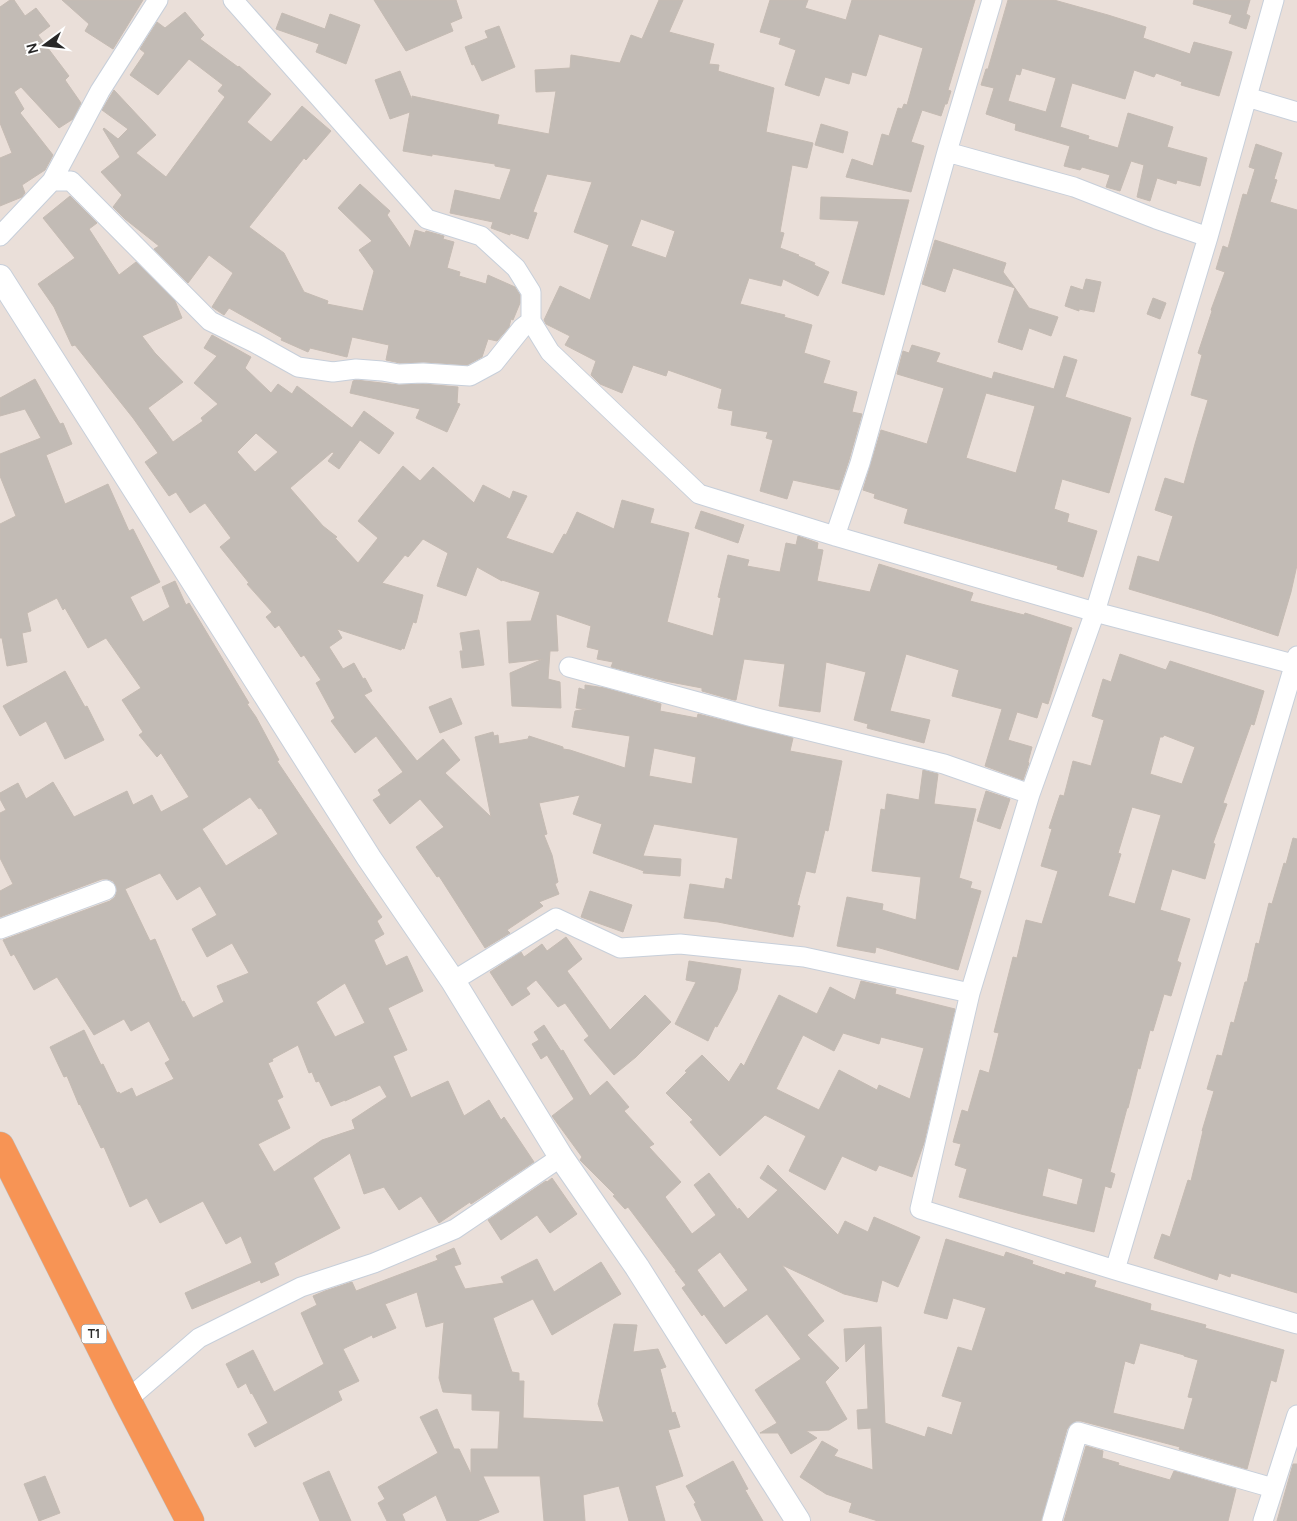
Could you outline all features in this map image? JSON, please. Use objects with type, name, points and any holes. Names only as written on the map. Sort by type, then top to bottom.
[{"type":"highway","name":"T1","points":[[0,1146],[127,1400],[190,1521]]},
{"type":"street","points":[[0,236],[52,181],[100,91],[158,0]]},
{"type":"street","points":[[233,0],[427,219],[481,236],[516,268],[531,292],[531,320],[550,352],[699,494],[1095,612],[1296,662],[1116,1270]]},
{"type":"street","points":[[835,536],[860,463],[947,152],[992,0]]},
{"type":"street","points":[[1030,794],[1095,612],[1208,237],[1274,0]]},
{"type":"street","points":[[1247,97],[1297,112]]},
{"type":"street","points":[[947,152],[1074,188],[1156,220],[1208,237]]},
{"type":"street","points":[[52,181],[71,180],[210,321],[298,367],[333,372],[356,369],[399,374],[422,373],[470,376],[494,363],[522,328],[531,320]]},
{"type":"street","points":[[0,277],[369,858],[454,981],[561,1157],[638,1267],[798,1521]]},
{"type":"street","points":[[1079,640],[970,993],[920,1208],[1116,1270],[1297,1324]]},
{"type":"street","points":[[569,667],[752,717],[944,764],[1030,794]]},
{"type":"street","points":[[0,929],[106,890]]},
{"type":"street","points":[[454,981],[556,918],[620,948],[680,944],[804,957],[970,993]]},
{"type":"street","points":[[959,1091],[970,993]]},
{"type":"street","points":[[127,1400],[199,1338],[301,1287],[374,1263],[455,1229],[561,1157]]},
{"type":"street","points":[[1263,1521],[1297,1415]]},
{"type":"street","points":[[1052,1521],[1078,1432],[1274,1488]]},
{"type":"building","points":[[10,0],[14,0],[25,16],[36,8],[50,26],[38,35],[69,76],[65,80],[81,103],[73,119],[59,128],[21,87],[14,92],[24,109],[20,113],[53,155],[45,170],[22,185],[25,193],[22,197],[0,206],[0,158],[12,153],[0,123],[0,7]]},
{"type":"building","points":[[62,0],[143,0],[113,49],[85,31],[89,24]]},
{"type":"building","points":[[374,0],[456,0],[462,18],[450,23],[453,31],[406,51]]},
{"type":"building","points":[[659,0],[683,0],[669,32],[714,44],[709,64],[719,65],[718,71],[774,88],[766,132],[813,143],[807,168],[792,165],[780,232],[784,233],[780,248],[799,255],[829,272],[818,296],[783,279],[781,286],[749,278],[740,304],[785,315],[784,317],[812,325],[804,353],[830,361],[823,383],[857,392],[852,412],[862,414],[839,490],[793,480],[787,499],[760,491],[773,440],[766,438],[768,432],[731,425],[733,411],[718,408],[722,389],[668,370],[666,376],[633,365],[622,393],[600,384],[591,375],[596,361],[565,345],[570,336],[546,324],[544,320],[560,286],[590,300],[609,245],[574,232],[592,182],[547,174],[533,212],[537,213],[528,239],[491,228],[493,222],[450,213],[455,190],[500,200],[511,169],[495,166],[495,164],[403,151],[410,112],[390,119],[375,80],[400,71],[412,100],[412,96],[499,115],[497,124],[549,134],[556,91],[536,92],[535,70],[570,68],[571,55],[620,63],[631,35],[642,39]],"holes":[[[641,219],[675,231],[666,258],[631,246]]]},
{"type":"building","points":[[770,0],[808,0],[805,8],[846,20],[852,0],[975,0],[948,90],[951,91],[947,104],[945,104],[941,116],[922,110],[911,142],[924,146],[911,192],[846,177],[852,159],[873,166],[882,134],[889,136],[898,108],[902,109],[904,104],[907,105],[923,48],[879,34],[866,76],[852,72],[849,84],[825,77],[819,96],[785,85],[796,50],[779,44],[781,38],[760,32]]},
{"type":"building","points":[[1008,0],[1054,0],[1108,15],[1146,27],[1143,38],[1190,54],[1194,42],[1232,52],[1219,96],[1181,85],[1182,82],[1156,73],[1154,77],[1134,70],[1125,99],[1072,83],[1060,127],[1089,136],[1088,139],[1118,148],[1128,113],[1173,127],[1167,147],[1207,158],[1200,186],[1177,180],[1176,184],[1157,178],[1150,201],[1137,197],[1144,165],[1131,161],[1120,191],[1106,187],[1110,175],[1082,167],[1080,170],[1064,166],[1070,146],[1015,130],[1016,124],[986,114],[994,88],[981,85],[986,69],[988,69]],"holes":[[[1022,68],[1056,78],[1046,112],[1008,101],[1016,74],[1020,75]]]},
{"type":"building","points":[[1194,0],[1250,0],[1246,14],[1250,16],[1246,29],[1229,23],[1232,15],[1193,4]]},
{"type":"building","points":[[185,12],[204,35],[200,39],[239,66],[271,94],[247,122],[271,142],[302,106],[331,131],[306,160],[304,158],[249,227],[284,253],[304,292],[328,301],[327,304],[363,311],[374,271],[359,250],[372,241],[338,208],[360,184],[390,211],[387,215],[410,248],[415,230],[444,236],[443,239],[454,242],[447,268],[460,272],[459,276],[486,284],[488,275],[515,287],[520,295],[520,303],[513,320],[511,319],[509,327],[497,341],[488,339],[482,357],[467,365],[424,362],[400,363],[386,360],[389,345],[352,337],[347,357],[310,348],[308,352],[281,340],[282,338],[229,308],[224,315],[212,307],[233,273],[209,255],[188,283],[154,249],[159,246],[113,207],[122,195],[101,172],[120,157],[103,129],[118,139],[128,129],[102,110],[114,90],[156,135],[136,153],[166,177],[225,97],[218,91],[223,85],[189,59],[158,95],[130,75],[145,53],[140,49],[157,22],[165,28]]},
{"type":"building","points":[[282,13],[325,29],[330,14],[360,25],[346,64],[316,52],[319,44],[276,29]]},
{"type":"building","points":[[499,26],[515,67],[482,81],[474,64],[472,65],[465,47],[488,38],[485,31]]},
{"type":"building","points":[[821,124],[848,132],[843,153],[815,145]]},
{"type":"building","points":[[1256,144],[1282,153],[1274,179],[1277,180],[1270,202],[1297,210],[1297,565],[1278,636],[1129,589],[1138,556],[1159,562],[1173,516],[1155,510],[1165,478],[1184,484],[1208,400],[1191,395],[1202,355],[1198,353],[1225,272],[1216,269],[1223,246],[1228,248],[1243,194],[1247,195],[1255,169],[1249,167]]},
{"type":"building","points":[[70,196],[97,223],[89,229],[119,275],[136,262],[175,301],[182,318],[142,336],[155,353],[183,382],[148,408],[173,442],[203,421],[201,418],[218,404],[194,383],[217,356],[204,348],[212,335],[251,357],[245,368],[271,393],[278,384],[292,394],[297,386],[352,428],[364,411],[394,433],[379,454],[360,440],[339,469],[328,461],[334,453],[332,452],[290,488],[323,526],[337,537],[335,538],[358,563],[378,538],[358,521],[403,466],[420,481],[433,467],[474,503],[483,485],[510,499],[513,491],[527,496],[506,538],[553,554],[564,534],[566,535],[577,512],[614,529],[622,500],[654,509],[650,523],[689,533],[667,622],[713,636],[721,598],[718,597],[728,555],[749,560],[747,566],[780,572],[786,543],[796,545],[798,536],[818,543],[817,549],[823,550],[817,581],[870,592],[879,564],[973,593],[970,601],[1024,615],[1025,613],[1072,628],[1048,704],[1042,702],[1037,718],[1017,712],[1008,740],[1032,747],[1023,780],[985,766],[1002,709],[952,696],[959,670],[906,654],[890,711],[930,720],[924,743],[867,728],[868,724],[854,720],[866,672],[826,662],[820,712],[779,706],[785,664],[744,659],[736,700],[734,700],[702,691],[702,688],[611,667],[613,662],[597,659],[599,650],[587,647],[591,626],[556,614],[558,651],[550,651],[548,679],[560,682],[561,708],[512,706],[510,673],[543,659],[509,663],[507,622],[531,621],[540,592],[502,581],[477,567],[466,596],[437,586],[448,553],[423,539],[408,557],[405,555],[382,583],[423,595],[416,623],[413,622],[404,649],[402,648],[401,650],[337,629],[342,638],[329,647],[343,669],[354,663],[372,691],[364,695],[417,761],[443,739],[460,760],[445,773],[491,817],[475,737],[493,732],[494,736],[498,735],[499,744],[528,739],[529,736],[563,747],[563,749],[625,768],[630,736],[572,727],[575,711],[586,709],[576,708],[579,688],[585,690],[585,685],[605,688],[661,704],[660,711],[697,718],[698,714],[793,738],[790,751],[842,761],[828,831],[825,830],[815,873],[806,871],[797,905],[800,906],[793,937],[718,922],[684,918],[690,884],[724,889],[726,878],[732,880],[738,838],[654,824],[643,856],[681,859],[680,876],[643,873],[644,871],[593,853],[602,824],[573,814],[580,795],[539,803],[547,834],[544,835],[552,855],[558,882],[555,884],[559,894],[539,902],[543,906],[507,930],[510,933],[485,948],[439,876],[437,877],[416,847],[444,827],[420,799],[390,824],[373,800],[381,795],[378,790],[403,772],[376,736],[355,753],[331,721],[335,718],[316,683],[321,680],[304,655],[301,657],[279,625],[275,628],[266,617],[272,612],[247,584],[249,583],[220,547],[231,538],[205,503],[190,513],[176,492],[169,496],[145,462],[158,453],[133,418],[75,345],[72,346],[54,307],[38,284],[75,258],[43,218]],"holes":[[[256,433],[278,452],[255,472],[237,452]],[[654,748],[696,757],[692,784],[649,776]]]},
{"type":"building","points":[[821,197],[909,200],[884,295],[842,283],[859,221],[820,219]]},
{"type":"building","points":[[935,240],[1006,263],[1003,272],[1015,288],[953,268],[945,292],[922,284]]},
{"type":"building","points":[[1086,279],[1101,282],[1094,312],[1079,309],[1079,311],[1065,306],[1071,286],[1083,290]]},
{"type":"building","points":[[1015,288],[1029,308],[1058,317],[1051,336],[1029,328],[1022,350],[998,342]]},
{"type":"building","points":[[1153,298],[1166,303],[1160,319],[1147,314]]},
{"type":"building","points":[[912,345],[940,353],[936,362],[992,379],[994,372],[1054,389],[1064,356],[1077,360],[1065,397],[1131,418],[1109,493],[1062,479],[1054,509],[1069,514],[1067,522],[1097,531],[1083,577],[1057,569],[1058,566],[904,523],[908,509],[874,498],[875,494],[863,490],[881,430],[927,444],[944,388],[897,374],[903,351],[909,353]],"holes":[[[986,393],[1035,406],[1016,473],[966,458]]]},
{"type":"building","points":[[35,379],[60,424],[63,423],[72,444],[46,455],[65,504],[108,484],[129,531],[133,529],[160,582],[130,597],[143,622],[170,607],[162,587],[175,581],[186,605],[189,603],[249,703],[247,704],[279,760],[277,761],[382,917],[377,921],[384,934],[374,940],[386,966],[407,956],[423,991],[388,1008],[407,1050],[393,1056],[411,1098],[448,1081],[464,1116],[489,1100],[501,1120],[504,1117],[534,1162],[439,1223],[421,1196],[399,1210],[384,1187],[364,1194],[350,1153],[313,1178],[340,1228],[274,1263],[279,1275],[261,1283],[260,1280],[192,1309],[185,1293],[252,1263],[241,1236],[226,1244],[203,1201],[160,1223],[147,1198],[130,1207],[104,1147],[101,1148],[79,1105],[67,1076],[64,1077],[50,1047],[84,1030],[117,1093],[119,1092],[120,1094],[132,1088],[136,1097],[174,1079],[165,1063],[170,1060],[149,1021],[131,1031],[124,1019],[94,1035],[57,977],[34,990],[14,954],[11,956],[3,940],[110,901],[115,897],[116,886],[113,881],[102,879],[0,917],[0,891],[13,884],[0,858],[0,813],[6,810],[0,799],[0,793],[18,783],[26,799],[53,782],[74,817],[127,791],[133,805],[152,795],[161,812],[189,797],[161,753],[157,757],[139,735],[143,732],[122,700],[141,688],[106,638],[88,648],[65,608],[63,610],[57,598],[27,613],[31,631],[22,633],[27,662],[7,666],[2,638],[0,638],[0,524],[16,516],[0,476],[0,454],[41,438],[25,409],[0,416],[0,398]],"holes":[[[250,797],[259,809],[261,808],[278,834],[226,866],[202,829]],[[160,873],[177,900],[200,886],[217,915],[192,929],[207,957],[232,943],[249,973],[217,986],[224,1002],[193,1018],[184,1001],[182,1002],[155,939],[150,941],[125,889]],[[345,983],[365,1023],[335,1037],[316,1002]],[[298,1045],[309,1073],[312,1072],[316,1082],[319,1081],[331,1106],[380,1085],[387,1097],[352,1120],[355,1129],[322,1140],[274,1172],[258,1144],[290,1128],[277,1100],[283,1097],[268,1063],[273,1061],[272,1059]]]},
{"type":"building","points":[[353,381],[399,385],[423,384],[458,387],[457,403],[460,404],[447,432],[416,418],[420,409],[350,393]]},
{"type":"building","points":[[701,511],[744,525],[738,543],[695,528]]},
{"type":"building","points":[[479,630],[484,665],[462,668],[460,651],[463,651],[460,633]]},
{"type":"building","points":[[1120,654],[1166,670],[1170,661],[1264,691],[1254,725],[1251,724],[1223,803],[1227,804],[1213,843],[1215,844],[1205,879],[1172,869],[1160,910],[1190,919],[1177,961],[1181,963],[1171,996],[1164,994],[1153,1031],[1150,1030],[1110,1172],[1115,1174],[1111,1188],[1105,1186],[1094,1232],[959,1197],[967,1169],[955,1165],[961,1144],[953,1142],[962,1110],[968,1112],[980,1070],[989,1073],[999,1033],[994,1032],[1013,957],[1017,958],[1026,920],[1042,924],[1058,871],[1041,866],[1052,829],[1049,828],[1060,795],[1064,796],[1073,761],[1091,766],[1104,720],[1092,716],[1103,679],[1111,682]],"holes":[[[1164,735],[1195,747],[1182,784],[1150,774],[1160,737]],[[1132,807],[1161,815],[1135,904],[1108,896],[1121,854],[1118,853]],[[1048,1168],[1083,1179],[1077,1205],[1042,1196]]]},
{"type":"building","points":[[65,671],[85,707],[87,706],[104,740],[65,759],[46,721],[20,736],[3,706]]},
{"type":"building","points":[[451,698],[462,724],[440,733],[429,707]]},
{"type":"building","points":[[923,770],[938,774],[934,804],[976,809],[959,878],[972,882],[970,888],[981,891],[958,970],[876,947],[875,953],[837,946],[847,897],[883,904],[882,910],[916,920],[921,877],[872,871],[881,809],[885,810],[887,794],[919,800]]},
{"type":"building","points":[[986,791],[1010,799],[1000,829],[977,821]]},
{"type":"building","points":[[1293,838],[1297,839],[1297,1293],[1231,1273],[1230,1277],[1219,1273],[1217,1280],[1154,1258],[1162,1234],[1170,1237],[1188,1180],[1191,1181],[1202,1131],[1214,1091],[1207,1089],[1217,1055],[1222,1056],[1231,1022],[1234,1023],[1245,982],[1247,982],[1256,943],[1259,944],[1269,903],[1272,904]]},
{"type":"building","points":[[590,891],[632,905],[623,932],[581,917]]},
{"type":"building","points":[[566,937],[582,959],[567,971],[610,1030],[645,995],[671,1022],[636,1057],[614,1075],[584,1040],[589,1036],[565,1003],[558,1007],[536,980],[526,988],[530,994],[512,1006],[490,972],[521,952],[524,957],[542,944],[547,951]]},
{"type":"building","points":[[689,961],[741,969],[737,990],[708,1041],[675,1024],[696,982],[686,980]]},
{"type":"building","points":[[861,981],[896,989],[895,994],[955,1009],[924,1143],[912,1177],[879,1165],[876,1171],[842,1156],[825,1190],[789,1171],[806,1136],[765,1115],[720,1156],[690,1122],[693,1120],[666,1093],[702,1055],[729,1082],[741,1063],[744,1066],[779,995],[817,1014],[830,987],[855,1000]],"holes":[[[843,1033],[879,1044],[881,1037],[924,1048],[910,1099],[879,1085],[877,1090],[839,1070],[819,1110],[776,1089],[803,1035],[834,1051]]]},
{"type":"building","points":[[544,1025],[561,1051],[563,1050],[590,1096],[607,1081],[629,1107],[624,1111],[654,1144],[649,1147],[681,1182],[665,1197],[692,1234],[716,1215],[694,1185],[709,1173],[738,1210],[739,1208],[748,1219],[778,1190],[760,1178],[768,1165],[838,1235],[845,1221],[868,1232],[874,1217],[920,1237],[898,1287],[882,1280],[877,1302],[844,1294],[782,1265],[824,1321],[807,1335],[839,1368],[825,1382],[847,1419],[829,1430],[806,1431],[817,1438],[791,1454],[778,1433],[760,1433],[777,1423],[755,1390],[801,1359],[767,1314],[726,1344],[704,1314],[702,1316],[682,1288],[686,1285],[675,1271],[677,1272],[628,1207],[625,1209],[613,1196],[615,1195],[580,1160],[582,1157],[552,1116],[574,1099],[547,1055],[541,1059],[532,1044],[539,1040],[534,1032]],"holes":[[[720,1252],[748,1290],[724,1308],[697,1270]]]},
{"type":"building","points":[[552,1178],[577,1214],[550,1233],[537,1215],[501,1240],[488,1220]]},
{"type":"building","points":[[946,1239],[1004,1257],[1006,1252],[1033,1261],[1032,1264],[1065,1275],[1066,1272],[1096,1281],[1094,1287],[1151,1304],[1150,1310],[1206,1325],[1205,1328],[1284,1350],[1276,1382],[1271,1380],[1247,1469],[1179,1449],[1180,1447],[1076,1421],[1067,1429],[1041,1521],[878,1521],[849,1512],[852,1503],[826,1494],[800,1477],[822,1441],[838,1450],[834,1456],[873,1470],[871,1428],[858,1429],[857,1410],[868,1409],[865,1343],[846,1362],[844,1329],[881,1327],[885,1423],[925,1437],[928,1427],[952,1435],[962,1402],[942,1396],[958,1347],[972,1351],[986,1308],[953,1298],[947,1319],[924,1313]],"holes":[[[1140,1343],[1198,1360],[1188,1397],[1193,1398],[1184,1430],[1113,1413],[1125,1361],[1134,1364]]]},
{"type":"building","points":[[454,1248],[461,1264],[454,1266],[465,1289],[504,1283],[501,1277],[537,1259],[554,1292],[601,1262],[621,1294],[552,1335],[533,1299],[493,1318],[512,1372],[519,1373],[519,1381],[524,1381],[523,1418],[604,1422],[598,1404],[614,1324],[637,1325],[633,1352],[658,1349],[666,1367],[660,1369],[672,1413],[675,1412],[680,1427],[668,1430],[683,1476],[655,1486],[665,1521],[629,1521],[619,1486],[583,1495],[585,1521],[544,1521],[540,1476],[483,1476],[499,1512],[477,1521],[447,1521],[436,1495],[402,1514],[405,1521],[387,1521],[378,1503],[385,1499],[378,1487],[438,1453],[420,1417],[437,1409],[454,1449],[459,1449],[471,1474],[471,1449],[498,1449],[500,1411],[472,1410],[472,1394],[443,1392],[439,1378],[444,1322],[426,1327],[417,1292],[385,1304],[396,1328],[373,1338],[372,1335],[343,1349],[359,1381],[338,1391],[342,1400],[255,1447],[248,1434],[268,1423],[246,1383],[238,1388],[226,1364],[253,1350],[274,1392],[324,1364],[301,1313],[317,1305],[313,1296],[352,1282],[356,1291],[438,1260],[436,1256]]},
{"type":"building","points":[[1086,1446],[1103,1451],[1102,1458],[1119,1463],[1118,1465],[1170,1480],[1174,1471],[1236,1489],[1228,1521],[1064,1521]]},
{"type":"building","points":[[733,1461],[748,1489],[745,1490],[763,1521],[702,1521],[694,1504],[696,1503],[686,1486]]},
{"type":"building","points":[[1293,1464],[1297,1464],[1297,1521],[1277,1521]]},
{"type":"building","points":[[329,1471],[351,1521],[320,1521],[303,1483]]},
{"type":"building","points":[[45,1476],[60,1513],[39,1521],[24,1484]]}]
